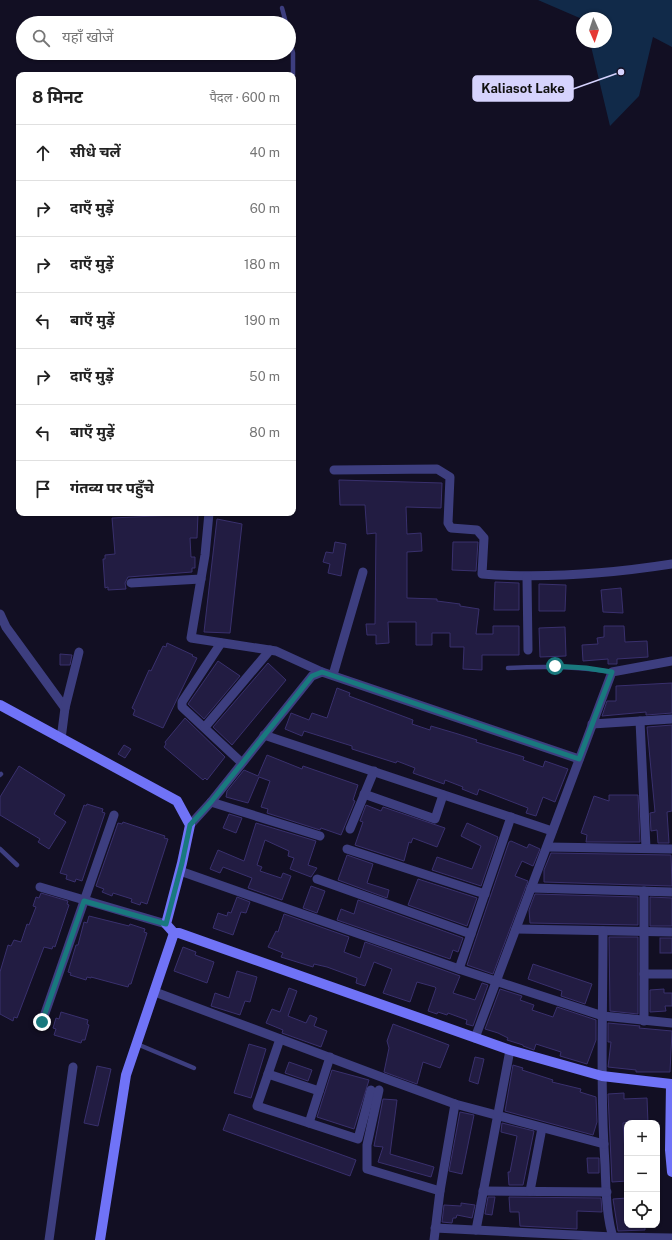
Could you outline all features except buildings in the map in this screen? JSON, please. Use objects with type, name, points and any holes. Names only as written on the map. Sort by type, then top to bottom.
[{"type":"street","points":[[334,470],[437,469],[450,477],[448,523],[451,528],[477,530],[484,538],[482,574],[527,577],[628,571],[672,564]]},
{"type":"street","points":[[209,516],[201,579],[191,638],[276,651],[322,672],[579,759]]},
{"type":"street","points":[[333,675],[363,572]]},
{"type":"street","points":[[527,577],[528,650]]},
{"type":"street","points":[[130,582],[201,579]]},
{"type":"street","points":[[0,614],[6,626],[65,708]]},
{"type":"street","points":[[221,642],[182,702],[184,710],[205,727],[242,763]]},
{"type":"street","points":[[205,727],[270,650]]},
{"type":"street","points":[[61,739],[65,708],[79,652]]},
{"type":"street","points":[[475,1038],[612,672],[672,661]]},
{"type":"street","points":[[166,924],[190,825],[211,802],[312,676],[322,672]]},
{"type":"street","points":[[0,706],[177,801],[190,825]]},
{"type":"street","points":[[592,724],[672,719]]},
{"type":"street","points":[[640,722],[646,848]]},
{"type":"street","points":[[264,735],[552,831]]},
{"type":"street","points":[[350,829],[374,772]]},
{"type":"street","points":[[364,794],[435,819],[443,795]]},
{"type":"street","points":[[211,802],[320,836]]},
{"type":"street","points":[[42,1022],[114,815]]},
{"type":"street","points":[[459,969],[511,817]]},
{"type":"street","points":[[547,847],[672,849]]},
{"type":"street","points":[[347,849],[485,894]]},
{"type":"street","points":[[180,871],[459,969],[603,1016],[672,1023]]},
{"type":"street","points":[[317,879],[471,934]]},
{"type":"street","points":[[40,887],[166,924],[174,933],[179,933],[510,1050],[602,1076],[672,1084],[672,1172]]},
{"type":"street","points":[[531,888],[672,892]]},
{"type":"street","points":[[644,891],[644,1021]]},
{"type":"street","points":[[516,930],[672,932]]},
{"type":"street","points":[[604,931],[602,1076],[607,1192],[613,1238]]},
{"type":"street","points":[[100,1240],[126,1075],[174,933]]},
{"type":"street","points":[[644,974],[672,974]]},
{"type":"street","points":[[155,992],[455,1104],[604,1144]]},
{"type":"street","points":[[280,1038],[257,1106],[358,1138],[375,1090],[367,1145],[367,1169],[440,1191]]},
{"type":"street","points":[[476,1230],[510,1050]]},
{"type":"street","points":[[309,1123],[330,1057]]},
{"type":"street","points":[[49,1240],[73,1068]]},
{"type":"street","points":[[268,1074],[319,1091]]},
{"type":"street","points":[[434,1240],[440,1191],[455,1104]]},
{"type":"street","points":[[530,1191],[542,1128]]},
{"type":"street","points":[[483,1191],[607,1192]]},
{"type":"street","points":[[435,1228],[613,1238],[672,1238]]},
{"type":"lane","points":[[282,8],[284,16]]},
{"type":"lane","points":[[293,60],[293,72]]},
{"type":"lane","points":[[508,668],[555,666],[586,668],[612,672]]},
{"type":"lane","points":[[0,849],[17,865]]},
{"type":"lane","points":[[137,1044],[194,1068]]},
{"type":"water","points":[[538,0],[672,0],[672,47],[653,37],[639,96],[610,126],[591,48],[612,48],[612,12],[576,12],[576,16]]},
{"type":"place","name":"Kaliasot Lake","points":[[621,72]]},
{"type":"route","points":[[42,1022],[84,901],[166,924],[190,825],[211,802],[312,676],[322,672],[579,759],[612,672],[586,668],[555,666]]}]
